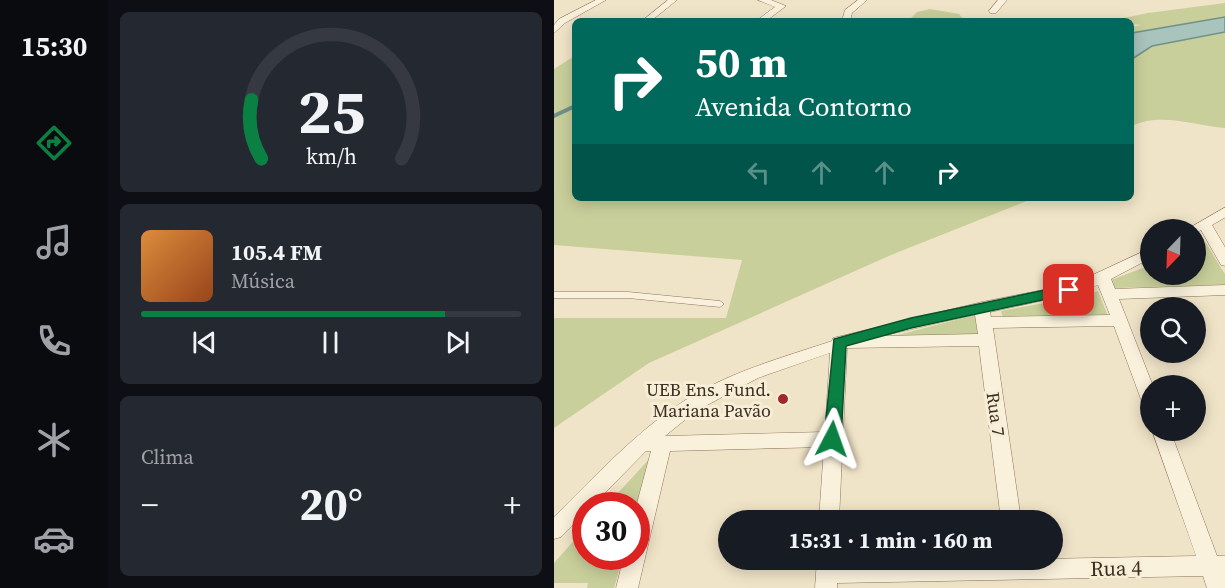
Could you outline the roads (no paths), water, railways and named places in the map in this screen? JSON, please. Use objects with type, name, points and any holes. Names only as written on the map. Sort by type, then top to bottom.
[{"type":"street","points":[[554,30],[558,21],[602,0]]},
{"type":"street","points":[[650,18],[673,0]]},
{"type":"street","points":[[762,0],[782,6],[764,18]]},
{"type":"street","points":[[847,18],[848,12],[863,0]]},
{"type":"street","points":[[993,11],[1003,0]]},
{"type":"street","points":[[1206,222],[1226,211]]},
{"type":"street","points":[[1219,238],[1226,262]]},
{"type":"street","points":[[839,342],[984,323],[1103,277],[1140,258]]},
{"type":"street","points":[[1103,277],[1140,375]]},
{"type":"street","points":[[1109,294],[1226,290]]},
{"type":"street","points":[[554,530],[642,444],[690,406],[752,374],[839,342],[889,328],[1119,320]]},
{"type":"street","name":"Rua 7","points":[[984,323],[1010,510]]},
{"type":"street","points":[[829,510],[839,342]]},
{"type":"street","points":[[642,444],[832,439]]},
{"type":"street","points":[[1166,441],[1218,566],[1218,588]]},
{"type":"street","points":[[650,492],[662,444]]},
{"type":"street","name":"Rua 4","points":[[1063,565],[1218,566]]},
{"type":"street","points":[[627,588],[632,570]]},
{"type":"street","name":"Rua 4","points":[[827,574],[911,570]]},
{"type":"lane","points":[[554,295],[628,295],[720,304]]},
{"type":"water","points":[[1225,17],[1225,32],[1152,46],[1134,58],[1134,33]]},
{"type":"waterway","points":[[554,116],[572,107]]},
{"type":"place","name":"UEB Ens. Fund. Mariana Pavão","points":[[783,399]]}]
